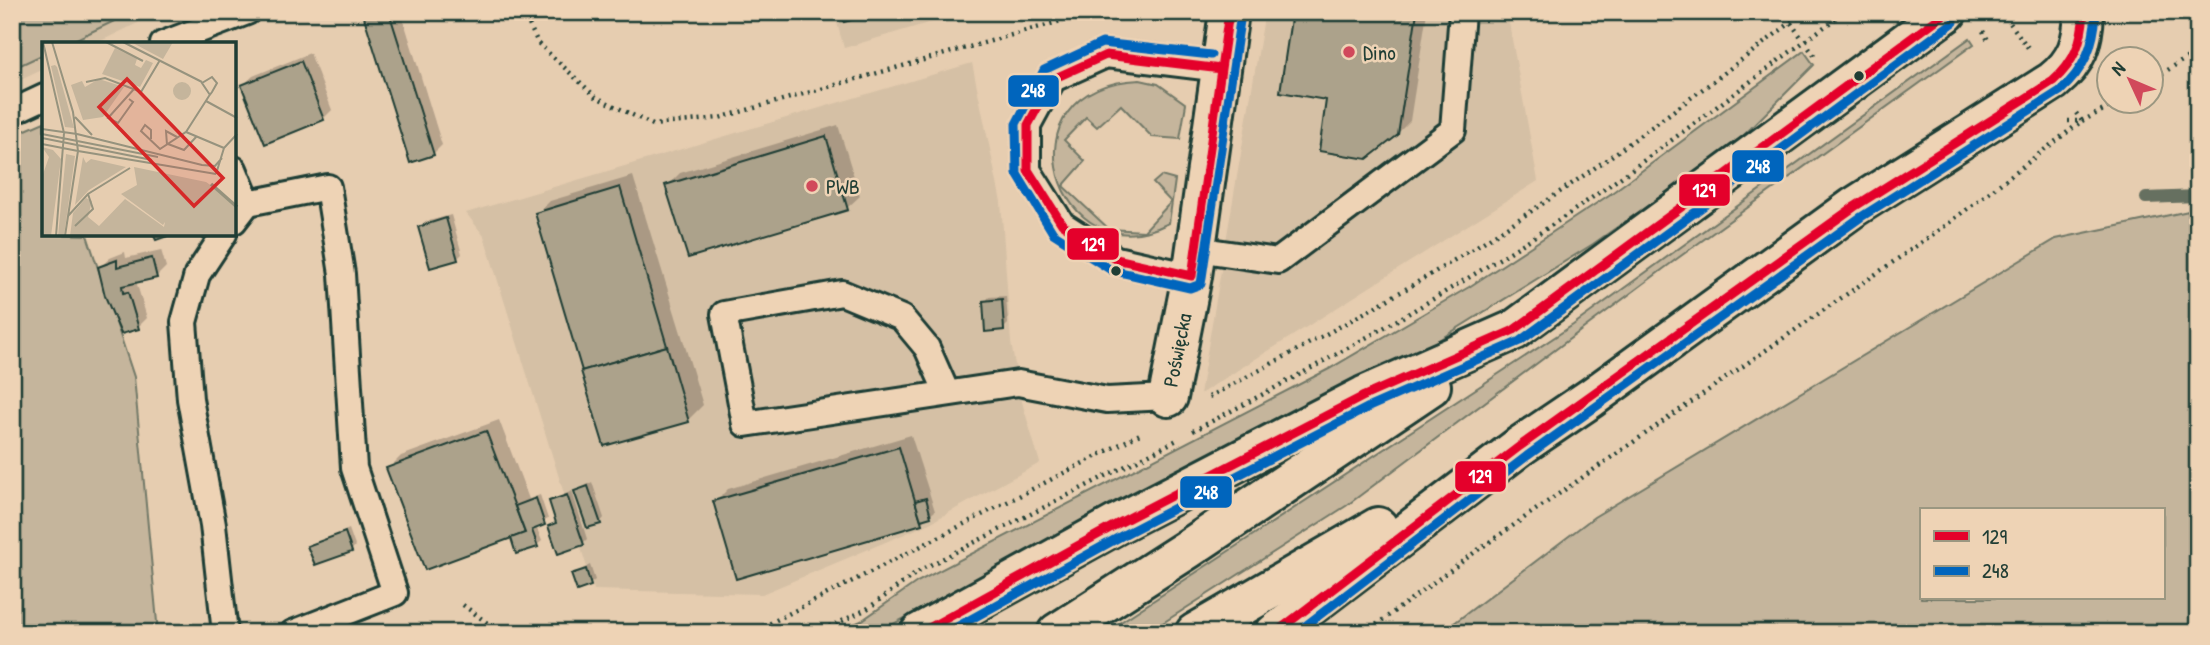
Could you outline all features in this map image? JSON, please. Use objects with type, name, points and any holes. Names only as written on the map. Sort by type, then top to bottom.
[{"type":"street","name":"Poświęcka","points":[[1172,410],[1229,12]]},
{"type":"street","points":[[1057,633],[1188,550],[1514,330],[1947,12]]},
{"type":"street","points":[[1275,633],[1520,446],[1591,398],[1854,206],[2053,81],[2077,55],[2083,18]]},
{"type":"street","points":[[919,633],[1119,523],[1352,402],[1514,330]]},
{"type":"street","points":[[1195,633],[1520,446]]},
{"type":"lane","points":[[178,41],[247,12]]},
{"type":"lane","points":[[1221,69],[1107,55],[1053,79],[1028,125],[1028,170],[1062,224],[1116,259],[1278,261],[1453,130],[1462,12]]},
{"type":"lane","points":[[12,112],[42,98]]},
{"type":"lane","points":[[236,181],[241,212],[328,187],[342,274],[354,468],[395,593],[293,633]]},
{"type":"lane","points":[[223,236],[197,275],[184,322],[190,398],[213,525],[225,633]]},
{"type":"lane","points":[[947,393],[927,348],[901,318],[842,293],[724,314],[745,424],[1018,383],[1172,410]]},
{"type":"path","points":[[523,12],[538,43],[596,97],[653,125],[719,118],[1093,12]]},
{"type":"path","points":[[751,633],[1172,410],[1325,337],[1514,222],[1624,147],[1805,12]]},
{"type":"path","points":[[808,633],[867,609],[922,569],[1303,375],[1442,295],[1571,212],[1845,12]]},
{"type":"path","points":[[2002,12],[2010,24]]},
{"type":"path","points":[[1791,23],[1801,37]]},
{"type":"path","points":[[2164,73],[2198,51]]},
{"type":"path","points":[[2058,120],[2082,121],[2094,115]]},
{"type":"path","points":[[1364,633],[1475,552],[1945,226],[2049,147]]},
{"type":"path","points":[[463,605],[501,633]]},
{"type":"shaded area","points":[[12,12],[160,12],[99,42],[42,42],[42,70],[12,84]]},
{"type":"shaded area","points":[[12,12],[133,12],[70,42],[42,42],[42,55],[12,69]]},
{"type":"shaded area","points":[[834,12],[965,12],[844,48]]},
{"type":"shaded area","points":[[1265,12],[1507,12],[1538,181],[1200,394]]},
{"type":"shaded area","points":[[1970,38],[1974,44],[1678,258],[1346,506],[1147,633],[1104,633],[1573,325]]},
{"type":"shaded area","points":[[1804,51],[1814,65],[1734,145],[1593,244],[1421,351],[876,633],[834,633],[861,621],[917,582],[1329,369],[1469,287],[1609,195]]},
{"type":"shaded area","name":"PWB","points":[[972,63],[1001,202],[1011,343],[1022,402],[1040,463],[926,525],[762,594],[594,590],[484,236],[466,213]]},
{"type":"shaded area","points":[[1140,80],[1158,84],[1186,104],[1180,139],[1152,137],[1121,105],[1097,127],[1086,117],[1064,140],[1085,161],[1063,186],[1058,175],[1056,143],[1067,113],[1095,90]]},
{"type":"shaded area","points":[[42,123],[42,236],[87,236],[134,377],[158,633],[12,633],[12,136]]},
{"type":"shaded area","points":[[1161,176],[1175,180],[1169,223],[1146,229],[1171,202],[1153,183]]},
{"type":"shaded area","points":[[1063,186],[1108,228],[1096,226],[1072,204]]},
{"type":"shaded area","points":[[2198,209],[2198,633],[1441,633],[1594,517],[2056,239]]},
{"type":"shaded area","points":[[1111,229],[1140,231],[1129,233]]},
{"type":"building","points":[[389,12],[434,155],[410,163],[363,14]]},
{"type":"building","points":[[842,12],[872,12],[873,14],[844,22]]},
{"type":"building","name":"Dino","points":[[1292,12],[1417,12],[1398,135],[1367,159],[1319,151],[1326,100],[1280,92]]},
{"type":"building","points":[[301,61],[324,120],[265,144],[241,85]]},
{"type":"building","points":[[826,136],[848,210],[688,258],[665,185]]},
{"type":"building","points":[[620,187],[667,346],[582,371],[535,213]]},
{"type":"building","points":[[446,218],[458,260],[430,268],[418,227]]},
{"type":"building","points":[[152,258],[157,278],[122,286],[123,293],[128,292],[139,329],[121,334],[105,296],[98,267],[117,260],[117,267]]},
{"type":"building","points":[[1002,299],[1004,330],[985,332],[983,301]]},
{"type":"building","points":[[667,346],[689,422],[604,446],[581,371]]},
{"type":"building","points":[[486,431],[525,533],[425,570],[386,468]]},
{"type":"building","points":[[899,447],[922,524],[736,579],[713,501]]},
{"type":"building","points":[[588,486],[601,524],[587,528],[574,491]]},
{"type":"building","points":[[567,495],[584,545],[558,554],[548,526],[556,523],[549,501]]},
{"type":"building","points":[[536,498],[545,525],[532,530],[538,547],[516,554],[511,538],[525,533],[515,506]]},
{"type":"building","points":[[926,498],[931,517],[921,520],[915,501]]},
{"type":"building","points":[[345,532],[352,552],[315,565],[307,546]]},
{"type":"building","points":[[586,569],[591,586],[577,591],[571,574]]},
{"type":"waterway","points":[[2146,198],[2198,196]]},
{"type":"transit line","name":"129","points":[[1221,69],[1106,55],[1053,79],[1028,125],[1028,170],[1062,224],[1116,259],[1192,276],[1229,12]]},
{"type":"transit line","name":"129","points":[[920,633],[1119,523],[1364,396],[1514,330],[1947,12]]},
{"type":"transit line","name":"129","points":[[1275,633],[1520,446],[1854,207],[2053,81],[2067,66],[2076,50],[2084,12]]},
{"type":"transit line","name":"248","points":[[1296,633],[1527,456],[1861,217],[2060,91],[2076,74],[2087,56],[2096,13]]},
{"type":"transit line","name":"248","points":[[1211,55],[1102,43],[1044,70],[1016,124],[1017,174],[1053,233],[1111,270],[1190,288],[1201,284],[1241,14]]},
{"type":"transit line","name":"248","points":[[946,633],[1125,534],[1369,407],[1520,341],[1954,22]]},
{"type":"place","name":"Dino","points":[[1349,52]]},
{"type":"place","name":"PWB","points":[[812,186]]}]
